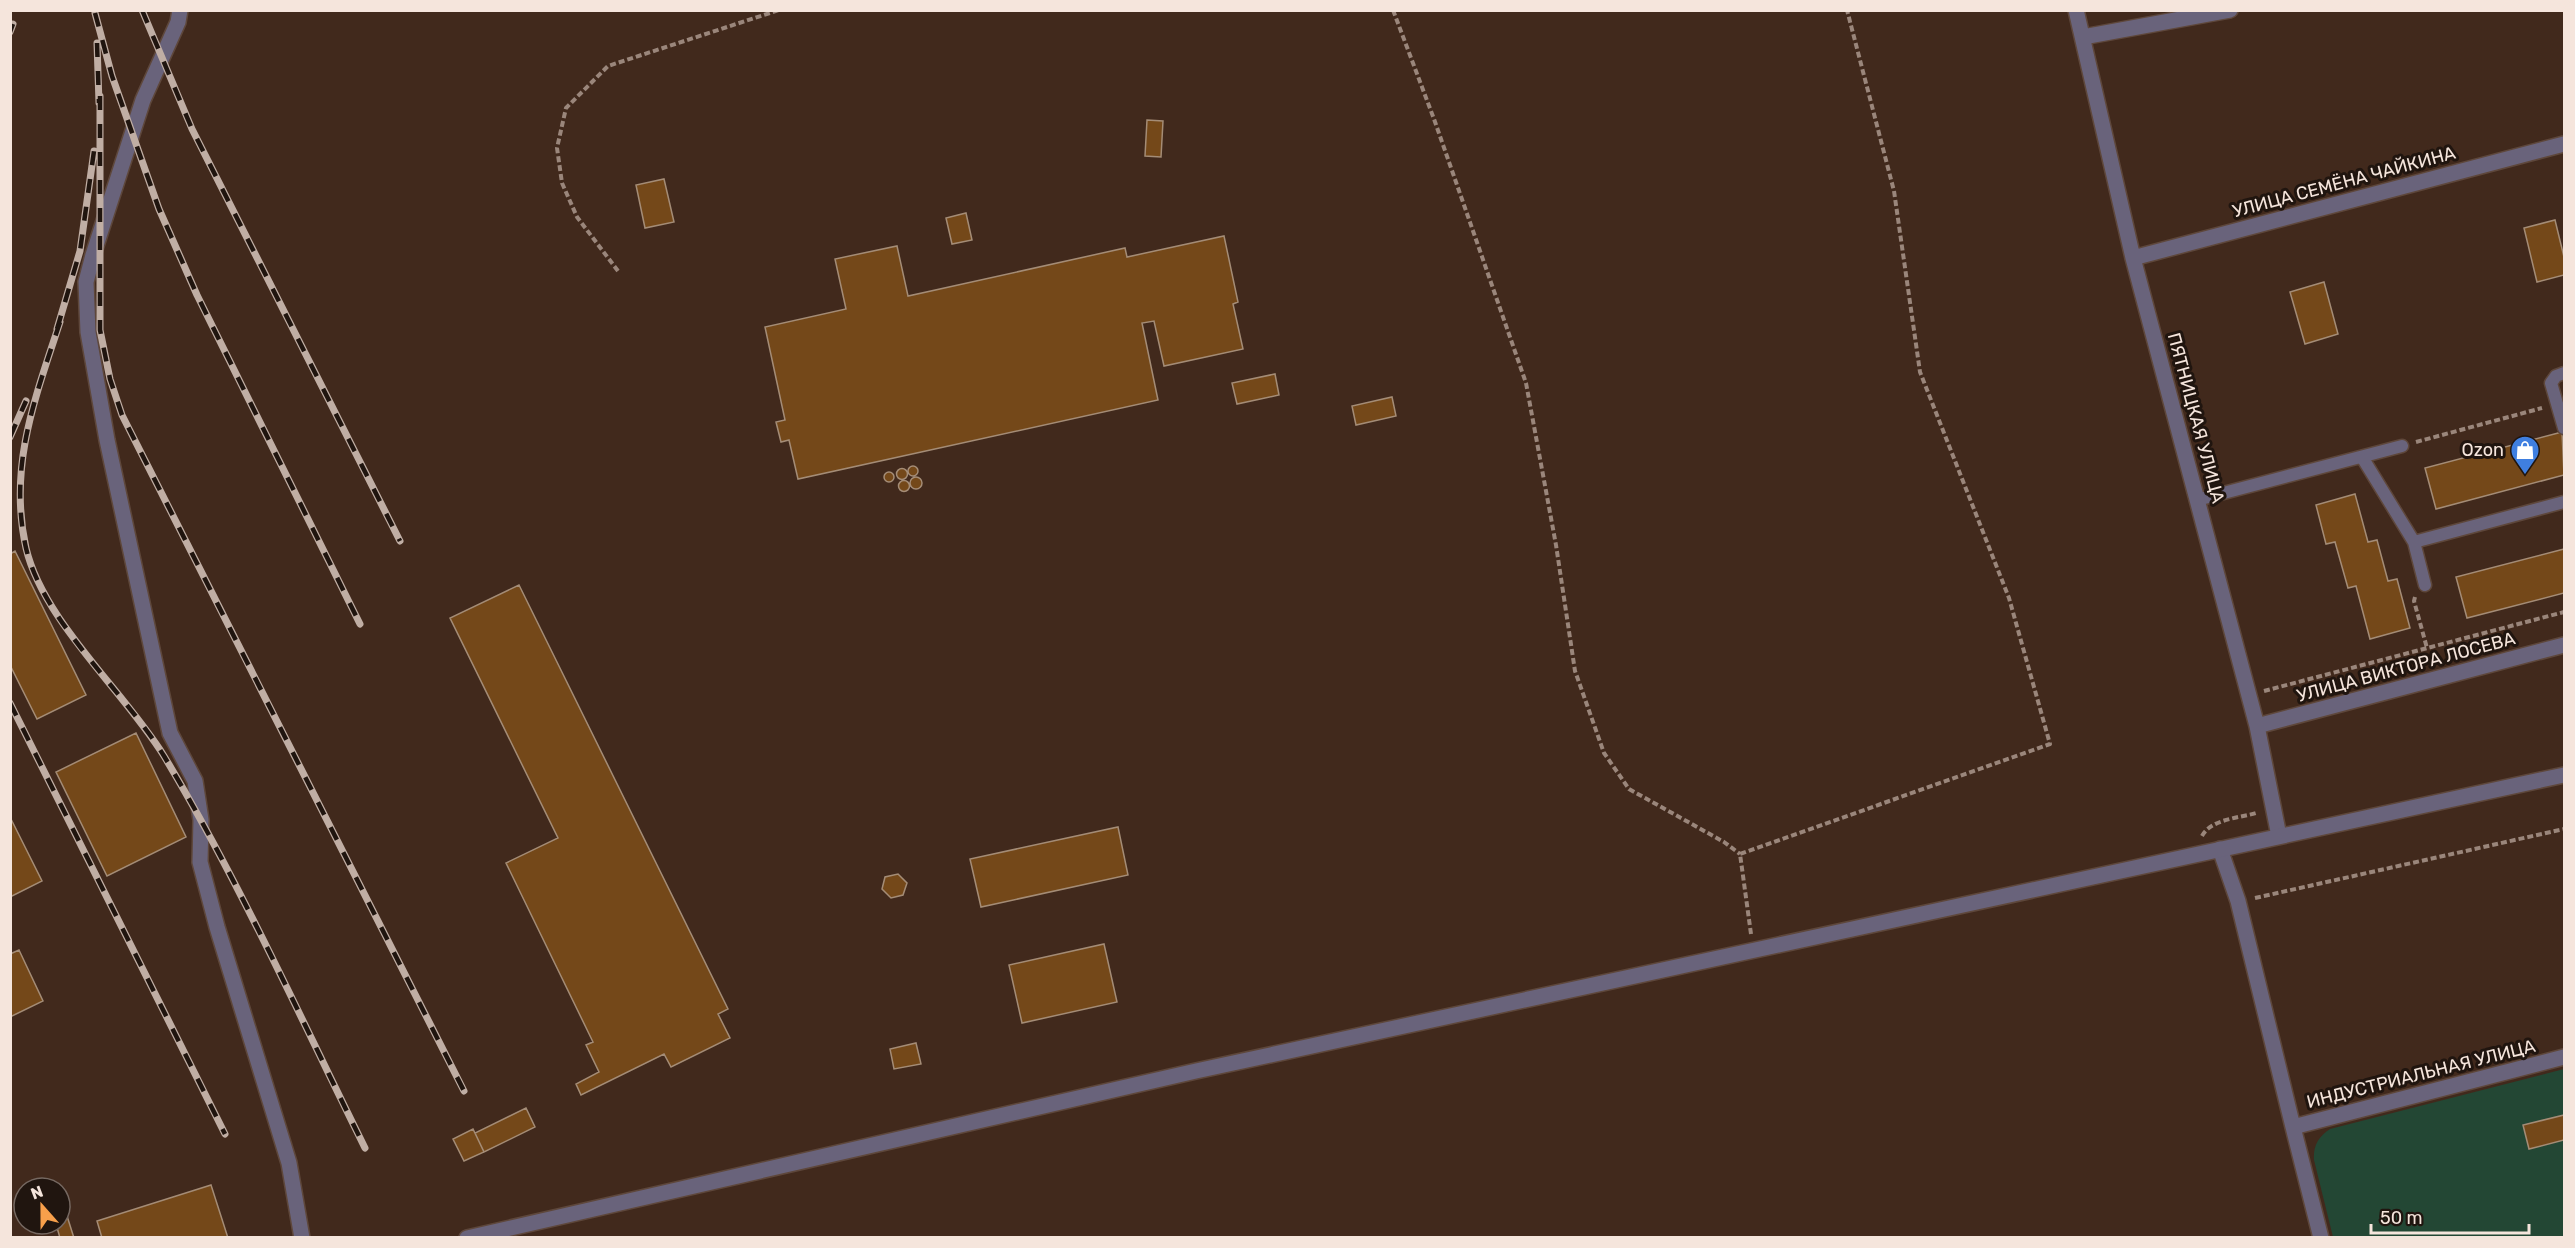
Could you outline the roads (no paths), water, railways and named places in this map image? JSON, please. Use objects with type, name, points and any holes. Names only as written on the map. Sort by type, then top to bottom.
[{"type":"street","points":[[180,10],[178,22],[143,100],[93,255],[86,282],[88,332],[107,440],[170,733],[195,781],[201,820],[200,862],[217,927],[289,1163],[302,1238]]},
{"type":"street","name":"ПЯТНИЦКАЯ УЛИЦА","points":[[2076,10],[2133,258],[2257,726],[2279,836]]},
{"type":"street","points":[[2083,38],[2230,10]]},
{"type":"street","name":"УЛИЦА СЕМЁНА ЧАЙКИНА","points":[[2133,258],[2565,144]]},
{"type":"street","name":"УЛИЦА ВИКТОРА ЛОСЕВА","points":[[2257,726],[2565,645]]},
{"type":"street","points":[[467,1238],[1196,1071],[2565,775]]},
{"type":"street","points":[[2213,850],[2238,901],[2293,1127]]},
{"type":"street","name":"ИНДУСТРИАЛЬНАЯ УЛИЦА","points":[[2321,1238],[2293,1127],[2565,1057]]},
{"type":"lane","points":[[2564,428],[2552,378],[2565,373]]},
{"type":"lane","points":[[2197,500],[2402,446]]},
{"type":"lane","points":[[2362,456],[2414,542],[2425,585]]},
{"type":"lane","points":[[2414,542],[2565,502]]},
{"type":"railway","points":[[142,10],[192,129],[400,541]]},
{"type":"railway","points":[[95,13],[112,76],[159,209],[197,295],[360,624]]},
{"type":"railway","points":[[10,32],[13,24]]},
{"type":"railway","points":[[97,43],[99,103]]},
{"type":"railway","points":[[100,96],[100,330],[110,379],[122,415],[464,1091]]},
{"type":"railway","points":[[57,329],[80,251],[94,151]]},
{"type":"railway","points":[[60,322],[34,406],[22,461],[21,518],[26,548],[35,575],[67,629],[147,731],[192,803],[293,999],[365,1148]]},
{"type":"railway","points":[[10,437],[26,401]]},
{"type":"railway","points":[[10,703],[225,1134]]},
{"type":"place","name":"Ozon","points":[[2525,476]]}]
